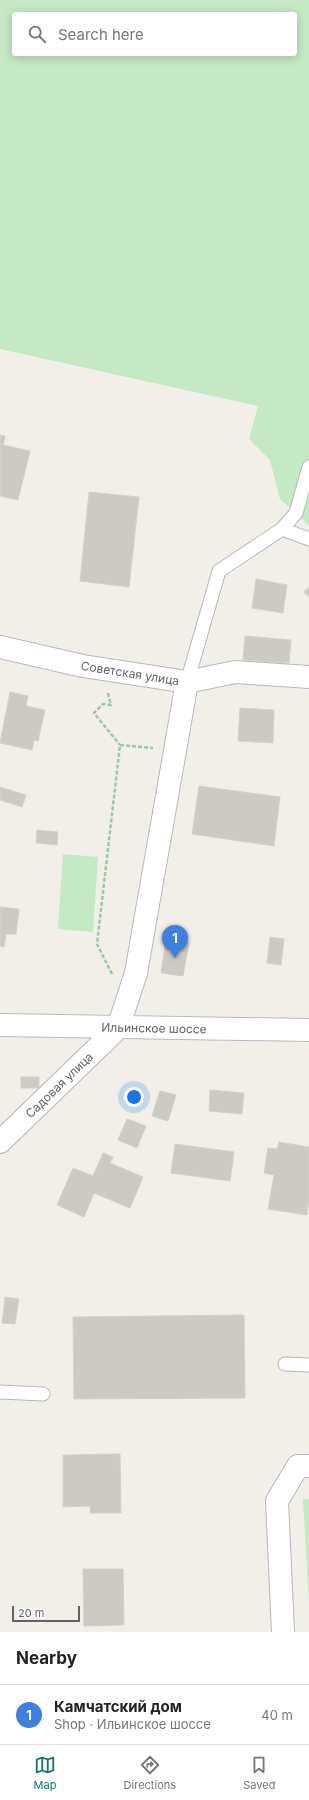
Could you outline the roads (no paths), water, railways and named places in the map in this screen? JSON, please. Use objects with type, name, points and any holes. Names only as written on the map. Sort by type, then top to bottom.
[{"type":"street","name":"Советская улица","points":[[0,647],[103,669],[187,682],[235,672],[309,677]]},
{"type":"street","points":[[118,1028],[136,973],[187,682]]},
{"type":"street","name":"Ильинское шоссе","points":[[0,1025],[309,1030]]},
{"type":"street","name":"Садовая улица","points":[[0,1142],[118,1028]]},
{"type":"street","points":[[283,1632],[277,1502],[298,1466],[309,1466]]},
{"type":"lane","points":[[187,682],[219,571],[282,530],[296,513],[309,468]]},
{"type":"lane","points":[[282,530],[309,539]]},
{"type":"lane","points":[[285,1364],[309,1365]]},
{"type":"lane","points":[[0,1392],[44,1394]]},
{"type":"place","name":"Камчатский дом","points":[[175,958]]}]
